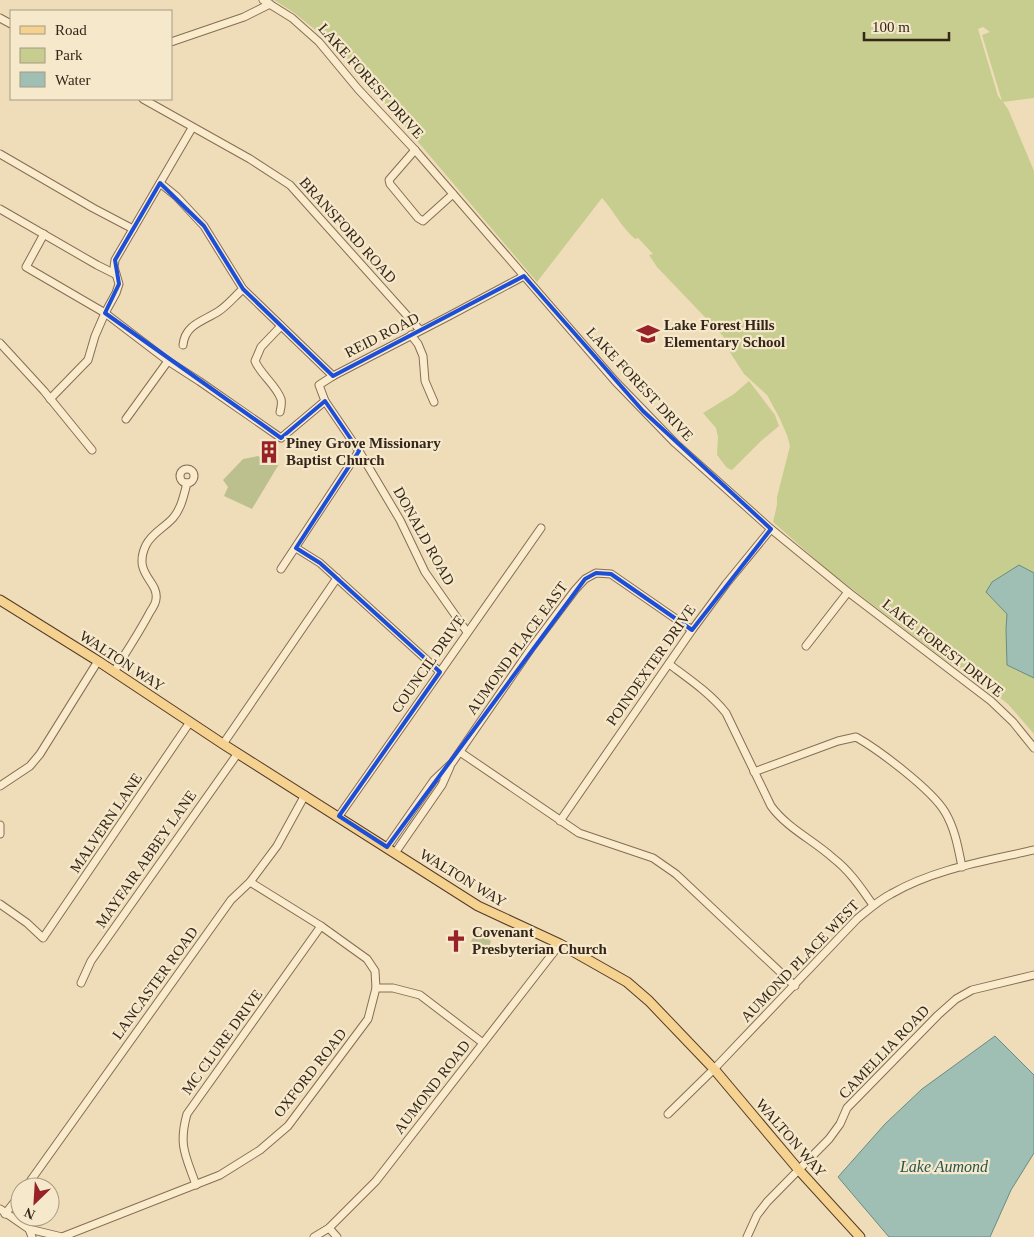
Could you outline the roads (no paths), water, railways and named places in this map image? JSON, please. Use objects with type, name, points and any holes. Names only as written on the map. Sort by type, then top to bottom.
[{"type":"main road","name":"WALTON WAY","points":[[0,600],[478,906],[560,944],[627,982],[649,1001],[714,1070],[798,1169],[860,1237]]},
{"type":"street","name":"LAKE FOREST DRIVE","points":[[263,0],[292,18],[319,42],[358,90],[415,150],[643,411],[705,471],[771,529],[848,592],[991,702],[1013,722],[1034,748]]},
{"type":"street","points":[[172,42],[244,17],[270,4]]},
{"type":"street","name":"BRANSFORD ROAD","points":[[145,100],[250,159],[290,185],[420,330]]},
{"type":"street","points":[[50,399],[88,360],[95,336],[116,293],[118,284],[114,267],[115,260],[192,128]]},
{"type":"street","points":[[415,150],[389,180],[390,184],[418,218],[423,221],[453,194]]},
{"type":"street","points":[[0,154],[133,229]]},
{"type":"street","points":[[160,183],[176,196],[204,226],[243,289],[333,376]]},
{"type":"street","points":[[0,209],[97,266],[115,274]]},
{"type":"street","points":[[44,234],[26,268],[105,314],[168,362],[199,381],[281,438],[325,402]]},
{"type":"street","name":"REID ROAD","points":[[325,402],[318,385],[524,276]]},
{"type":"street","points":[[183,346],[184,336],[190,328],[204,318],[219,311],[243,289]]},
{"type":"street","points":[[280,412],[281,400],[255,360],[261,347],[281,326]]},
{"type":"street","points":[[411,335],[418,344],[422,356],[425,381],[434,402]]},
{"type":"street","points":[[0,343],[92,450]]},
{"type":"street","points":[[126,419],[168,362]]},
{"type":"street","name":"DONALD ROAD","points":[[325,402],[359,451],[400,520],[426,572],[467,632]]},
{"type":"street","points":[[281,569],[359,451]]},
{"type":"street","points":[[114,672],[156,599],[155,590],[143,570],[142,560],[146,544],[176,514],[187,483]]},
{"type":"street","name":"COUNCIL DRIVE","points":[[338,816],[541,528]]},
{"type":"street","name":"POINDEXTER DRIVE","points":[[560,821],[692,630],[726,584],[771,529]]},
{"type":"street","points":[[296,548],[320,563],[440,672]]},
{"type":"street","name":"AUMOND PLACE EAST","points":[[387,847],[434,780],[460,752],[561,608],[585,579],[596,573],[612,574],[692,630]]},
{"type":"street","points":[[223,744],[337,578]]},
{"type":"street","points":[[806,646],[848,592]]},
{"type":"street","points":[[0,786],[30,766],[40,754],[98,661]]},
{"type":"street","points":[[669,664],[717,702],[726,713],[771,806],[779,817],[849,871],[873,906]]},
{"type":"street","name":"MALVERN LANE","points":[[0,904],[27,923],[43,938],[190,722]]},
{"type":"street","points":[[754,772],[838,741],[856,737],[881,753],[907,774],[944,810],[956,834],[962,867]]},
{"type":"street","points":[[460,752],[579,834],[653,858],[676,874],[795,986]]},
{"type":"street","name":"MAYFAIR ABBEY LANE","points":[[81,983],[91,961],[238,754]]},
{"type":"street","name":"AUMOND PLACE EAST","points":[[395,853],[442,785],[452,762]]},
{"type":"street","name":"LANCASTER ROAD","points":[[33,1177],[230,900],[250,882],[277,846],[305,795]]},
{"type":"street","points":[[0,825],[0,834]]},
{"type":"street","name":"AUMOND PLACE WEST","points":[[668,1114],[714,1070],[795,986],[857,918],[873,906],[891,894],[918,881],[962,867],[1034,850]]},
{"type":"street","name":"OXFORD ROAD","points":[[3,1212],[29,1229],[61,1237],[220,1175],[260,1150],[288,1126],[368,1019],[376,988],[375,971],[367,959],[321,926],[250,882]]},
{"type":"street","name":"MC CLURE DRIVE","points":[[196,1185],[182,1144],[182,1130],[187,1114],[321,926]]},
{"type":"street","name":"AUMOND ROAD","points":[[314,1237],[329,1228],[376,1181],[560,944]]},
{"type":"street","name":"CAMELLIA ROAD","points":[[747,1237],[757,1215],[798,1169],[829,1139],[840,1124],[847,1108],[948,1005],[972,990],[1034,975]]},
{"type":"street","points":[[376,988],[393,988],[420,995],[483,1043]]},
{"type":"street","points":[[329,1228],[336,1237]]},
{"type":"street","points":[[29,1229],[32,1237]]},
{"type":"water","points":[[1019,565],[1034,573],[1034,678],[1007,665],[1007,614],[986,592],[992,582]]},
{"type":"water","name":"Lake Aumond","points":[[995,1036],[1034,1075],[1034,1153],[1011,1190],[990,1237],[889,1237],[838,1177],[885,1124],[922,1089]]},
{"type":"place","name":"Lake Forest Hills Elementary School","points":[[648,334]]},
{"type":"place","name":"Piney Grove Missionary Baptist Church","points":[[269,452]]},
{"type":"place","name":"Covenant Presbyterian Church","points":[[456,941]]}]
